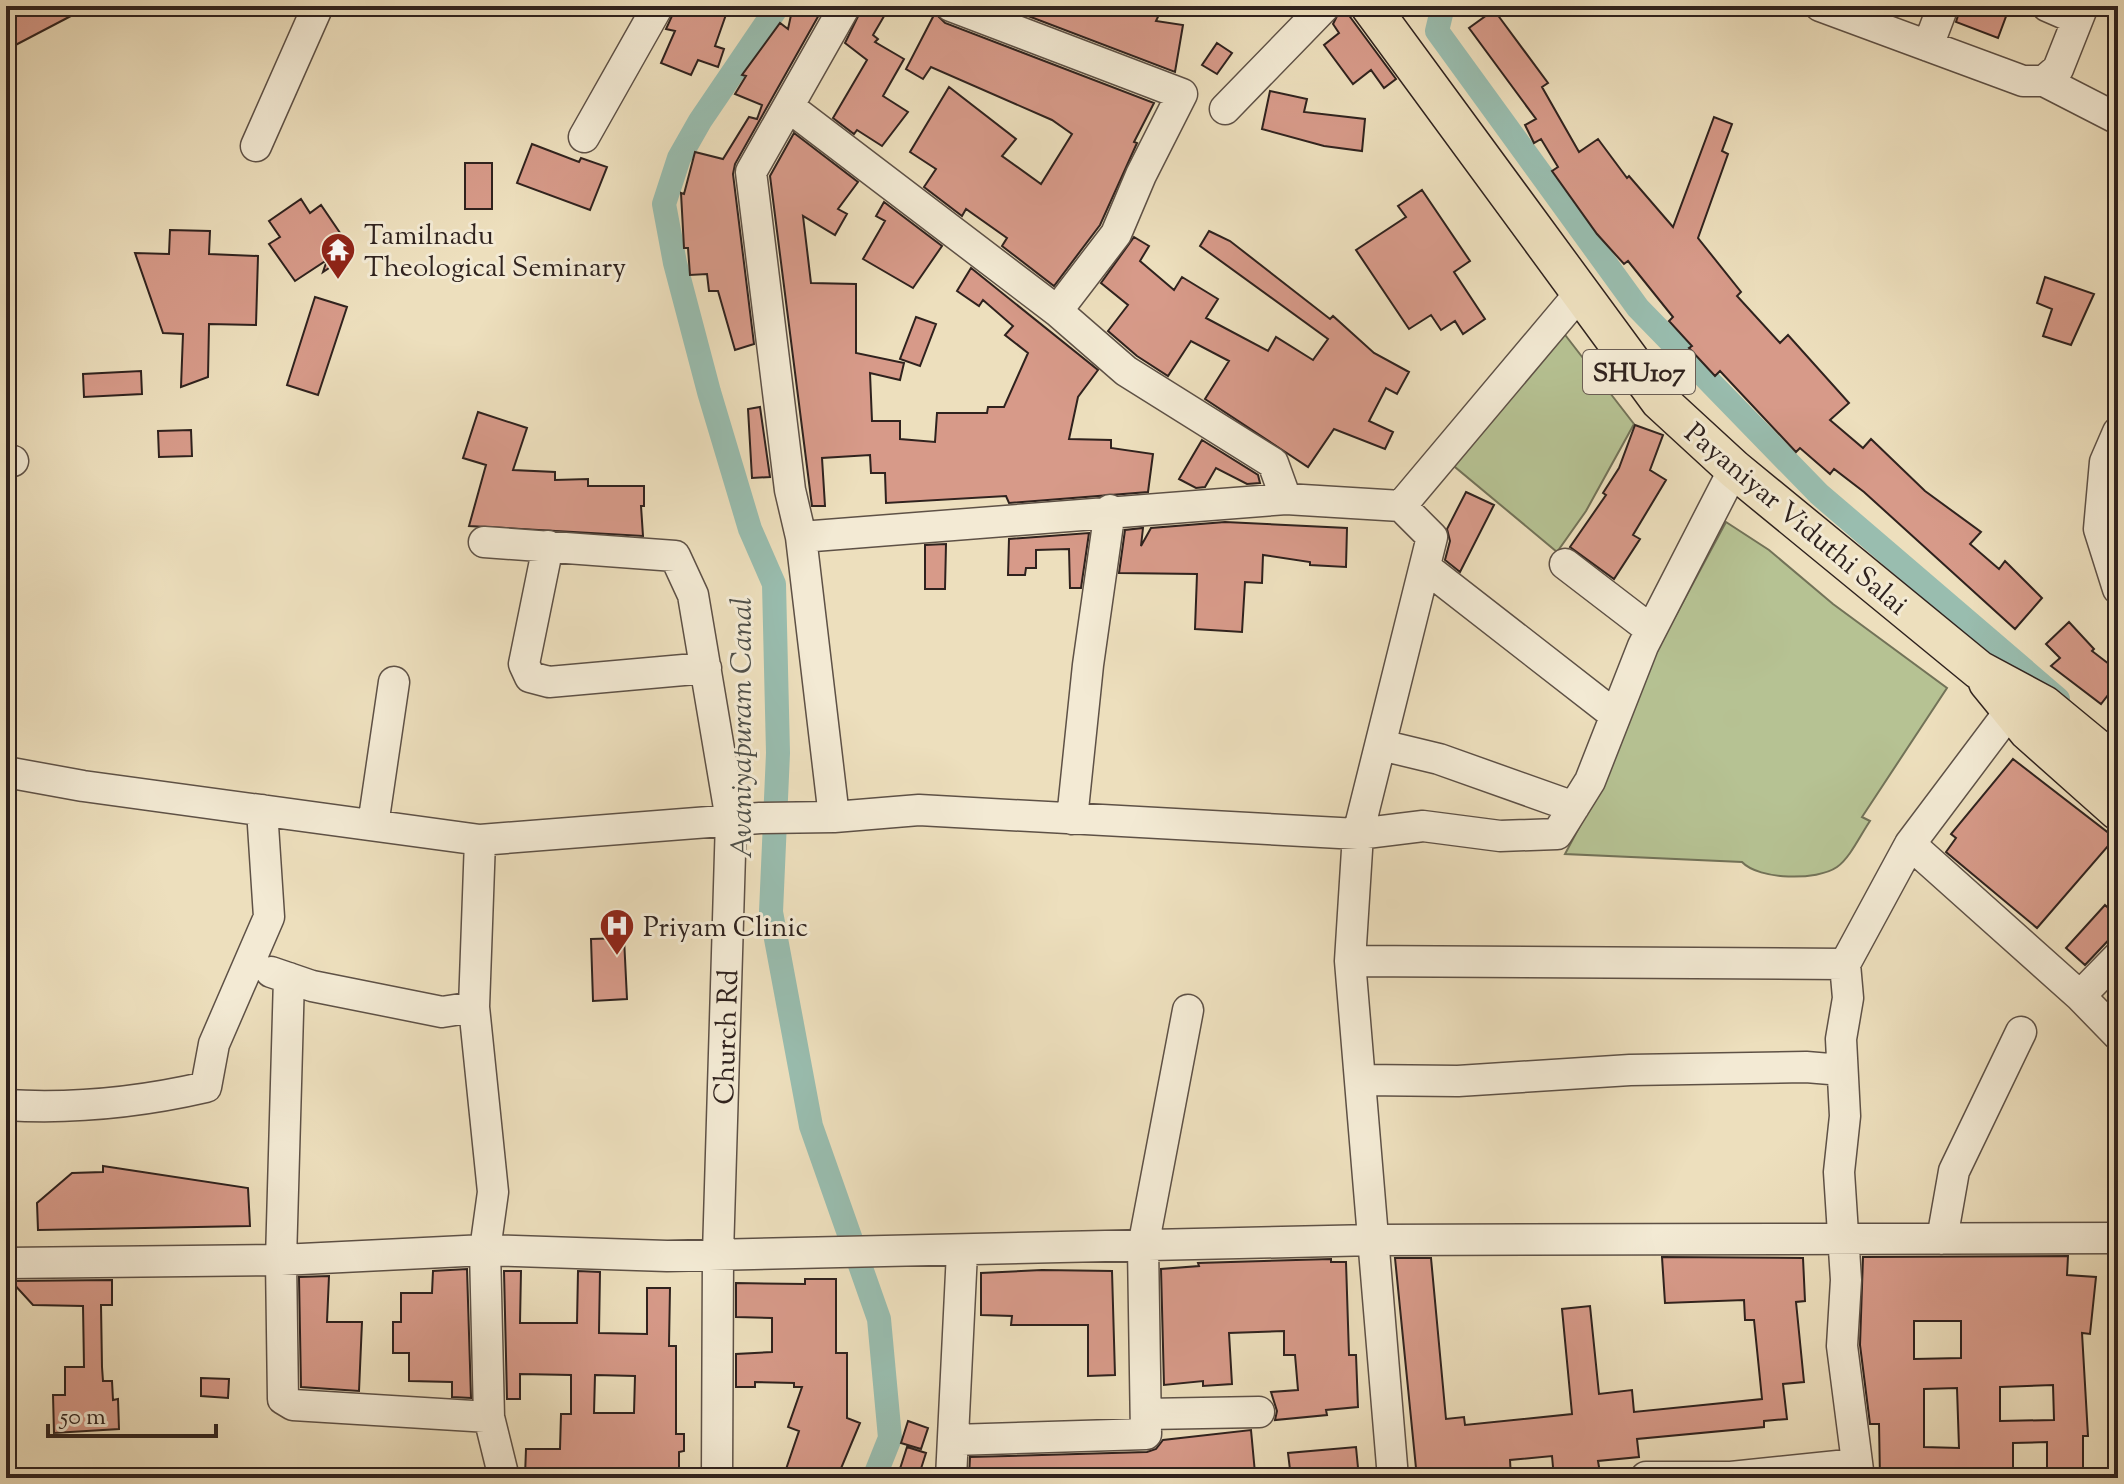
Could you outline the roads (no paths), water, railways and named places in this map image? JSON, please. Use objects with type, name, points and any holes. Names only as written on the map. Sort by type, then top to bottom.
[{"type":"main road","name":"Payaniyar Viduthi Salai","points":[[1370,6],[1660,401],[1734,469],[2017,702],[2118,811]]},
{"type":"main road","name":"Payaniyar Viduthi Salai","points":[[2017,702],[2044,705],[2118,766]]},
{"type":"street","points":[[256,146],[318,6]]},
{"type":"street","points":[[584,137],[658,6]]},
{"type":"street","points":[[834,817],[801,537],[790,490],[751,172],[845,6]]},
{"type":"street","points":[[951,6],[1182,94],[1116,234],[1057,311]]},
{"type":"street","points":[[1225,109],[1325,6]]},
{"type":"street","points":[[1820,6],[2023,81],[2044,81],[2118,119]]},
{"type":"street","points":[[1928,46],[1943,6]]},
{"type":"street","points":[[2044,81],[2058,69],[2080,12],[2047,6]]},
{"type":"street","points":[[789,107],[1057,311],[1126,371],[1273,463],[1286,499]]},
{"type":"street","points":[[1401,506],[1581,292]]},
{"type":"street","points":[[2118,432],[2105,462],[2099,529],[2118,589]]},
{"type":"street","points":[[6,772],[480,840],[759,818],[834,817],[919,810],[1358,834],[1423,826],[1500,836],[1557,834],[1590,781],[1651,630],[1734,469]]},
{"type":"street","points":[[801,537],[1110,510],[1286,499],[1401,506],[1432,537],[1358,834],[1350,961],[1393,1478]]},
{"type":"street","points":[[1072,819],[1088,665],[1101,591],[1110,510]]},
{"type":"street","name":"Church Rd","points":[[484,542],[675,556],[693,595],[706,668],[759,818],[718,1254],[717,1478]]},
{"type":"street","points":[[548,546],[524,664],[530,677],[549,682],[706,668]]},
{"type":"street","points":[[1565,564],[1651,630]]},
{"type":"street","points":[[1425,567],[1615,715]]},
{"type":"street","points":[[373,825],[394,682]]},
{"type":"street","points":[[1646,1477],[1731,1477],[1858,1471],[1842,1346],[1846,1280],[1839,1172],[1845,1116],[1841,1039],[1848,998],[1845,964],[1910,844],[2017,702]]},
{"type":"street","points":[[1381,745],[1439,759],[1574,807]]},
{"type":"street","points":[[6,1105],[48,1108],[170,1095],[206,1087],[214,1044],[269,917],[268,847],[262,810]]},
{"type":"street","points":[[480,840],[474,1007],[493,1192],[485,1250],[489,1417],[504,1478]]},
{"type":"street","points":[[1910,844],[2080,996],[2118,1035]]},
{"type":"street","points":[[2080,996],[2118,957]]},
{"type":"street","points":[[1350,961],[1845,964]]},
{"type":"street","points":[[247,963],[289,978],[442,1012],[474,1007]]},
{"type":"street","points":[[289,978],[281,1260],[283,1399],[293,1405],[489,1417]]},
{"type":"street","points":[[953,1440],[1146,1434],[1143,1247],[1188,1010]]},
{"type":"street","points":[[1942,1239],[1954,1171],[2021,1032]]},
{"type":"street","points":[[1361,1080],[1458,1081],[1630,1070],[1806,1067],[1842,1070]]},
{"type":"street","points":[[6,1263],[281,1260],[485,1250],[718,1254],[962,1252],[1375,1240],[2118,1238]]},
{"type":"street","points":[[951,1478],[962,1252]]},
{"type":"street","points":[[1146,1414],[1259,1412]]},
{"type":"waterway","name":"Avaniyapuram Canal","points":[[778,6],[700,121],[679,158],[664,204],[675,263],[709,392],[750,529],[774,584],[778,753],[771,912],[811,1126],[879,1319],[890,1438],[874,1478]]},
{"type":"waterway","points":[[1443,6],[1437,31],[1638,308],[1819,494],[2058,699]]},
{"type":"place","name":"Tamilnadu Theological Seminary","points":[[338,281]]},
{"type":"place","name":"Priyam Clinic","points":[[617,957]]}]
